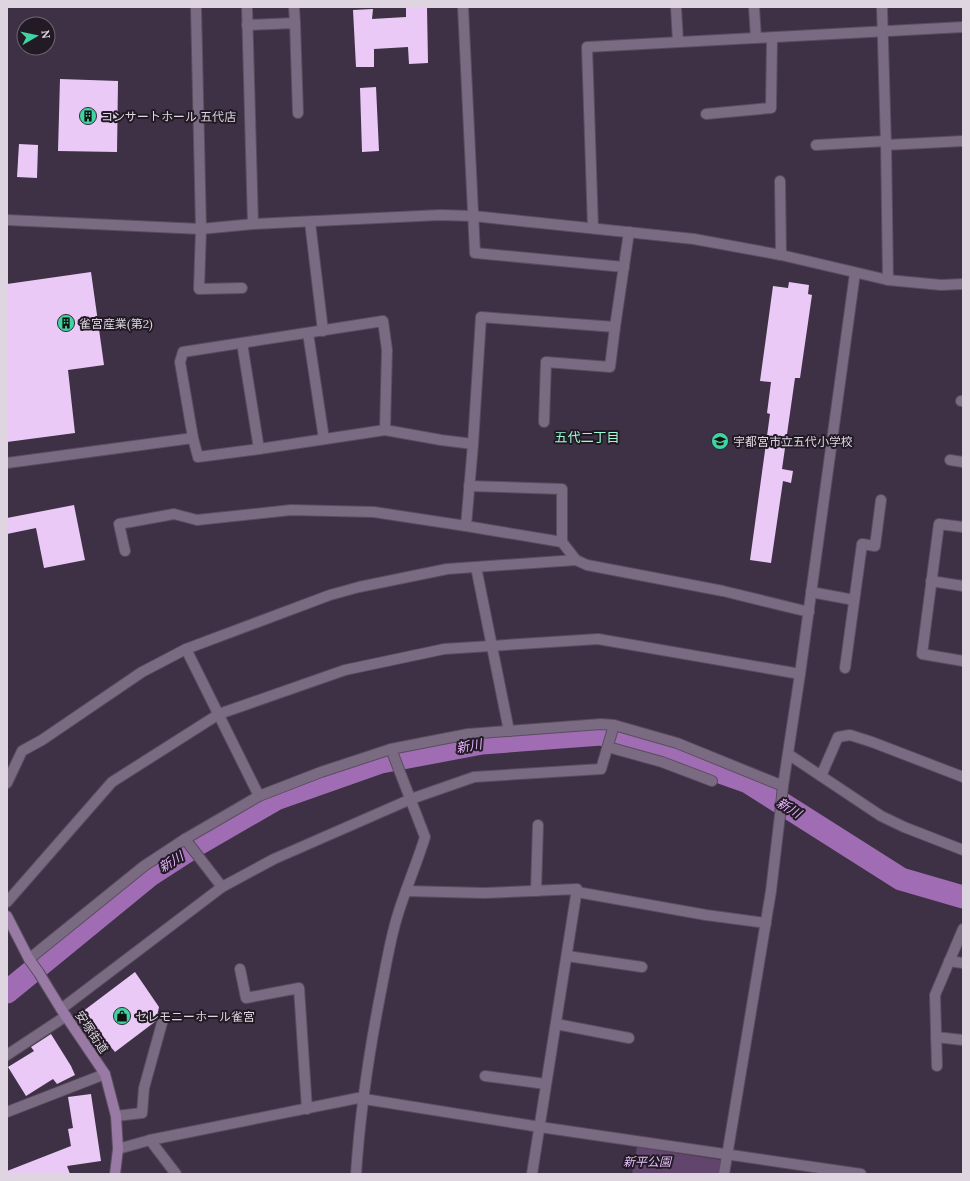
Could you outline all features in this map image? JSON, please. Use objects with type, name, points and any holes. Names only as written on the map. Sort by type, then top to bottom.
[{"type":"main road","name":"安塚街道","points":[[8,923],[31,962],[105,1074],[116,1116],[118,1148],[115,1174]]},
{"type":"street","points":[[196,7],[201,229],[200,289],[242,288]]},
{"type":"street","points":[[247,7],[253,224]]},
{"type":"street","points":[[294,7],[298,113]]},
{"type":"street","points":[[463,7],[475,253],[624,267]]},
{"type":"street","points":[[676,7],[678,42]]},
{"type":"street","points":[[754,7],[756,38]]},
{"type":"street","points":[[882,7],[888,280]]},
{"type":"street","points":[[247,25],[295,23]]},
{"type":"street","points":[[593,228],[588,47],[963,27]]},
{"type":"street","points":[[706,114],[771,108],[772,38]]},
{"type":"street","points":[[886,141],[886,145],[963,141]]},
{"type":"street","points":[[816,145],[886,141]]},
{"type":"street","points":[[780,181],[781,256]]},
{"type":"street","points":[[7,220],[201,229],[253,224],[440,215],[473,216],[694,239],[781,256],[888,280],[941,285],[963,284]]},
{"type":"street","points":[[310,222],[323,331]]},
{"type":"street","points":[[544,422],[546,362],[610,367],[629,232]]},
{"type":"street","points":[[724,1174],[771,891],[788,754],[809,612],[855,273]]},
{"type":"street","points":[[466,526],[481,317],[615,327]]},
{"type":"street","points":[[385,430],[387,350],[383,321],[182,352],[180,362],[193,438],[198,457],[385,430],[473,444]]},
{"type":"street","points":[[308,333],[324,439]]},
{"type":"street","points":[[242,343],[259,449]]},
{"type":"street","points":[[7,463],[193,438]]},
{"type":"street","points":[[950,460],[963,462]]},
{"type":"street","points":[[470,486],[562,490],[562,542],[576,560],[586,565],[723,591],[809,612]]},
{"type":"street","points":[[845,668],[862,544],[875,546],[881,500]]},
{"type":"street","points":[[125,551],[119,524],[174,514],[197,520],[291,510],[374,512],[562,542]]},
{"type":"street","points":[[963,527],[939,524],[922,654],[963,661]]},
{"type":"street","points":[[7,783],[22,751],[42,740],[142,672],[186,649],[330,595],[359,588],[447,569],[576,560]]},
{"type":"street","points":[[476,567],[509,731]]},
{"type":"street","points":[[931,581],[963,586]]},
{"type":"street","points":[[811,592],[854,600]]},
{"type":"street","points":[[7,902],[112,782],[218,714],[357,667],[444,649],[598,639],[800,674]]},
{"type":"street","points":[[186,649],[259,796]]},
{"type":"street","points":[[31,962],[144,866],[259,796],[321,772],[392,752],[468,734],[601,724],[610,736],[662,762],[712,781]]},
{"type":"street","points":[[821,776],[838,737],[850,735],[963,777]]},
{"type":"street","points":[[610,736],[677,743],[783,791]]},
{"type":"street","points":[[7,1055],[64,1013],[222,887],[274,859],[411,799],[474,777],[600,769],[610,736]]},
{"type":"street","points":[[356,1174],[363,1099],[376,1017],[386,968],[398,915],[425,837],[392,752]]},
{"type":"street","points":[[788,754],[880,816],[963,850]]},
{"type":"street","points":[[536,891],[538,825]]},
{"type":"street","points":[[186,841],[222,887]]},
{"type":"street","points":[[406,891],[484,893],[577,889],[577,892],[706,915],[766,922]]},
{"type":"street","points":[[532,1174],[577,892]]},
{"type":"street","points":[[936,1066],[935,995],[963,929]]},
{"type":"street","points":[[567,956],[642,967]]},
{"type":"street","points":[[949,961],[963,963]]},
{"type":"street","points":[[240,969],[246,998],[298,988],[307,1109]]},
{"type":"street","points":[[116,1116],[142,1113],[144,1088],[162,1023]]},
{"type":"street","points":[[556,1024],[629,1038]]},
{"type":"street","points":[[936,1037],[963,1040]]},
{"type":"street","points":[[7,1112],[105,1074]]},
{"type":"street","points":[[485,1076],[546,1084]]},
{"type":"street","points":[[118,1148],[150,1140],[358,1098],[540,1127],[861,1174]]},
{"type":"street","points":[[150,1140],[176,1174]]},
{"type":"green space","name":"新平公園","points":[[637,1147],[721,1160],[723,1162],[721,1174],[632,1174]]},
{"type":"building","points":[[406,7],[427,7],[428,63],[409,64],[408,47],[374,49],[374,67],[356,67],[353,10],[373,9],[372,19],[406,17]]},
{"type":"building","name":"コンサートホール 五代店","points":[[60,79],[118,81],[117,152],[58,151]]},
{"type":"building","points":[[376,87],[379,151],[362,152],[360,88]]},
{"type":"building","points":[[19,144],[38,145],[37,178],[17,177]]},
{"type":"building","points":[[91,272],[104,365],[68,370],[75,433],[7,442],[7,284]]},
{"type":"building","points":[[789,282],[809,285],[808,294],[812,295],[800,378],[795,378],[782,469],[793,471],[791,483],[783,481],[771,563],[750,560],[770,414],[767,413],[771,382],[760,381],[773,286],[788,288]]},
{"type":"building","points":[[74,505],[85,560],[44,568],[36,528],[7,534],[7,518]]},
{"type":"building","name":"セレモニーホール雀宮","points":[[135,972],[159,1007],[156,1021],[115,1052],[82,1012]]},
{"type":"building","points":[[51,1034],[75,1075],[57,1084],[53,1079],[26,1096],[8,1067],[34,1051],[31,1047]]},
{"type":"building","points":[[91,1094],[101,1161],[67,1166],[70,1174],[7,1174],[7,1171],[71,1146],[68,1129],[73,1128],[68,1097]]},
{"type":"waterway","name":"新川","points":[[7,992],[150,875],[198,844],[276,799],[381,762],[482,743],[601,734],[644,745],[748,782],[901,879],[963,897]]},
{"type":"place","name":"コンサートホール 五代店","points":[[88,116]]},
{"type":"place","name":"雀宮産業(第2)","points":[[66,323]]},
{"type":"place","name":"宇都宮市立五代小学校","points":[[720,441]]},
{"type":"place","name":"セレモニーホール雀宮","points":[[122,1016]]},
{"type":"district","name":"五代二丁目","points":[[587,437]]}]
